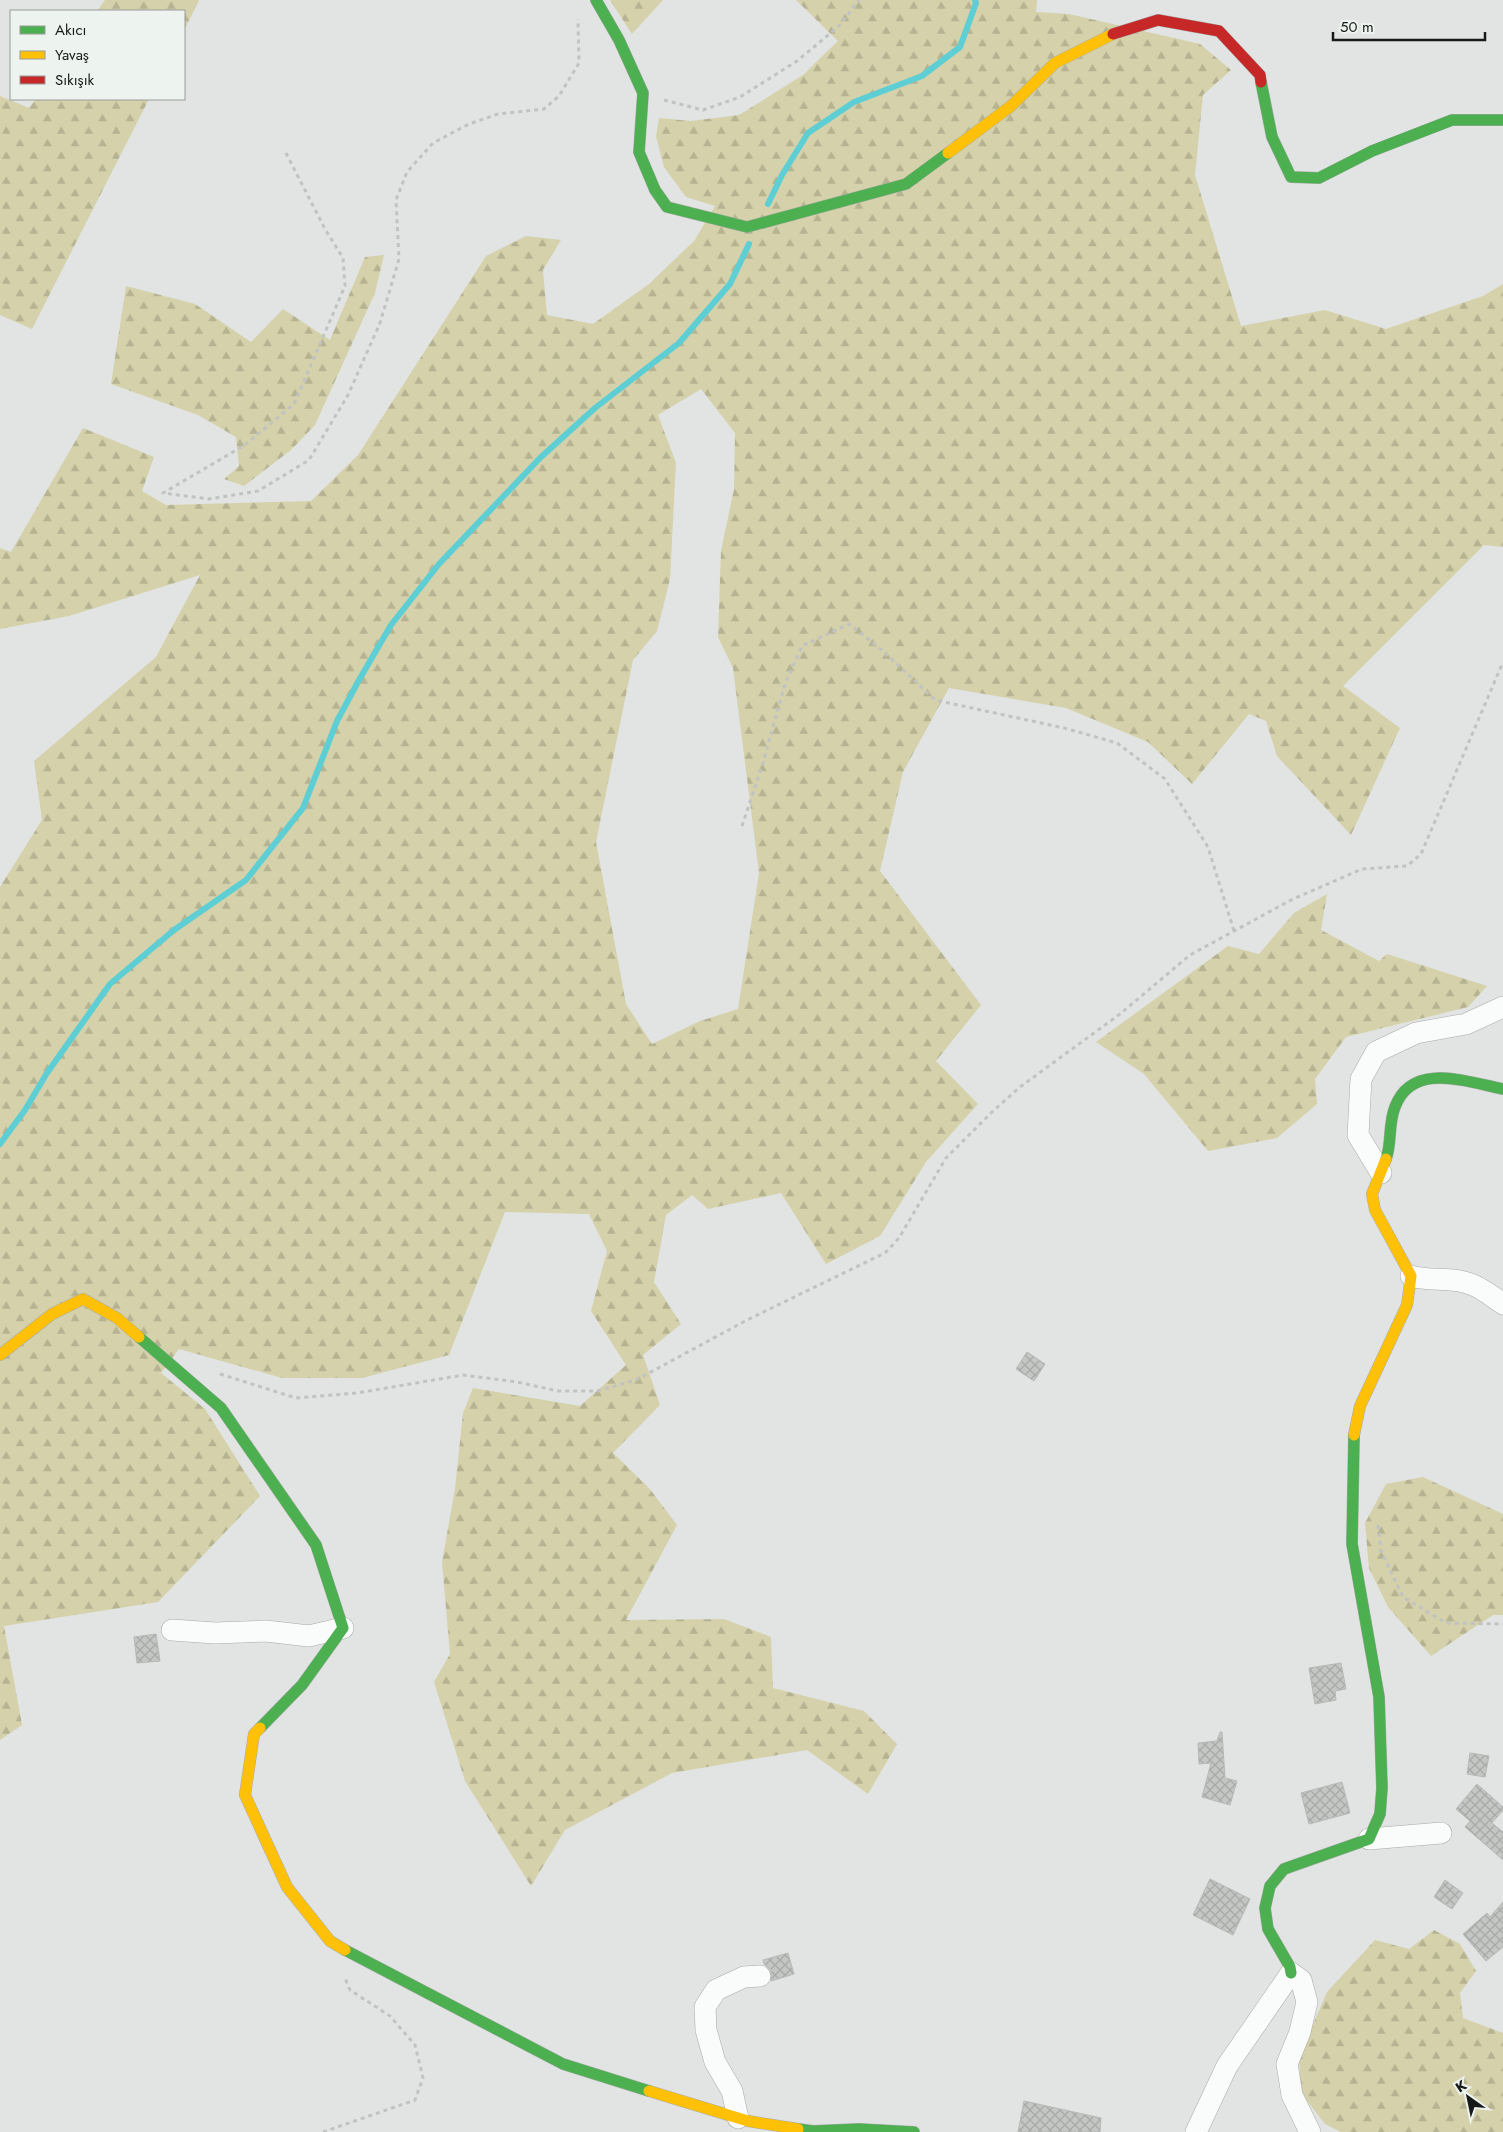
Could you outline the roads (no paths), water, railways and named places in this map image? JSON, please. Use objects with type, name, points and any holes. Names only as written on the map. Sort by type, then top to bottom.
[{"type":"street","points":[[596,0],[619,40],[643,93],[639,152],[655,190],[667,207],[747,227],[906,184],[1011,106],[1055,63],[1105,37],[1158,20],[1218,30],[1260,75],[1272,137],[1291,177],[1319,178],[1372,151],[1452,120],[1503,120]]},
{"type":"street","points":[[1381,1173],[1358,1135],[1361,1079],[1376,1052],[1416,1033],[1466,1024],[1503,1007]]},
{"type":"street","points":[[1369,1839],[1380,1814],[1382,1788],[1380,1715],[1379,1697],[1352,1544],[1353,1439],[1360,1406],[1407,1306],[1411,1276],[1376,1210],[1372,1194],[1388,1154],[1389,1128],[1395,1105],[1410,1084],[1440,1076],[1503,1089]]},
{"type":"street","points":[[1411,1276],[1420,1279],[1435,1278],[1472,1284],[1503,1304]]},
{"type":"street","points":[[0,1356],[52,1314],[83,1299],[117,1318],[221,1408],[316,1546],[343,1628]]},
{"type":"street","points":[[172,1630],[215,1633],[266,1631],[308,1636],[343,1628]]},
{"type":"street","points":[[343,1628],[302,1685],[254,1734],[245,1795],[287,1887],[330,1941],[368,1963],[563,2064],[738,2118],[813,2131],[859,2129],[914,2132]]},
{"type":"street","points":[[1196,2132],[1227,2066],[1290,1973],[1290,1967],[1268,1929],[1265,1908],[1270,1886],[1284,1869],[1369,1839],[1441,1833]]},
{"type":"street","points":[[1290,1973],[1301,1980],[1307,2002],[1300,2032],[1287,2064],[1292,2095],[1310,2132]]},
{"type":"street","points":[[738,2118],[732,2091],[716,2062],[706,2030],[705,2007],[716,1990],[744,1976],[760,1976]]},
{"type":"waterway","points":[[768,204],[782,175],[808,133],[854,102],[922,76],[960,47],[976,3],[975,0]]},
{"type":"waterway","points":[[0,1144],[110,984],[174,930],[246,880],[303,808],[337,721],[359,680],[391,625],[439,564],[540,458],[595,408],[679,343],[730,284],[749,244]]}]
